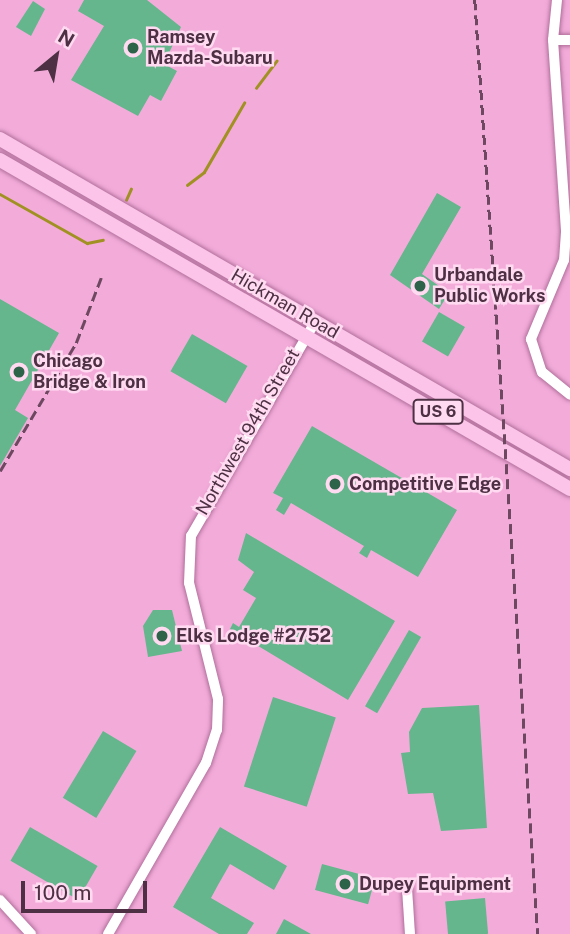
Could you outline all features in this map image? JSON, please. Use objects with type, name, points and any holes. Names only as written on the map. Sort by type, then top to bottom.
[{"type":"main road","name":"Hickman Road","points":[[0,139],[570,469]]},
{"type":"main road","name":"Hickman Road","points":[[0,160],[570,489]]},
{"type":"street","points":[[557,0],[553,40],[568,232],[561,267],[531,339],[542,372],[570,395]]},
{"type":"street","points":[[553,40],[570,40]]},
{"type":"street","name":"Northwest 94th Street","points":[[108,934],[206,763],[217,730],[218,699],[189,583],[191,536],[315,323]]},
{"type":"street","points":[[407,888],[410,934]]},
{"type":"street","points":[[0,900],[31,934]]},
{"type":"building","name":"Ramsey Mazda-Subaru","points":[[84,0],[147,0],[181,27],[164,64],[177,71],[161,101],[150,95],[138,116],[71,80],[104,26],[78,11]]},
{"type":"building","points":[[33,1],[45,9],[31,36],[16,27]]},
{"type":"building","points":[[437,193],[461,207],[422,274],[449,293],[439,309],[390,275]]},
{"type":"building","name":"Chicago Bridge & Iron","points":[[0,299],[59,333],[15,410],[28,418],[0,466]]},
{"type":"building","points":[[439,312],[465,327],[448,356],[422,341]]},
{"type":"building","points":[[192,334],[247,366],[226,403],[170,371]]},
{"type":"building","points":[[312,426],[457,510],[418,577],[371,550],[367,558],[359,553],[364,546],[291,503],[284,515],[276,510],[283,498],[273,493]]},
{"type":"building","points":[[246,533],[395,621],[348,700],[230,629],[233,623],[239,627],[256,598],[243,590],[254,572],[238,560]]},
{"type":"building","name":"Elks Lodge #2752","points":[[153,610],[172,610],[182,651],[148,657],[143,626]]},
{"type":"building","points":[[409,630],[421,637],[377,713],[365,706]]},
{"type":"building","points":[[273,697],[336,717],[307,807],[244,786]]},
{"type":"building","points":[[479,705],[487,828],[441,831],[433,793],[408,794],[401,753],[410,752],[409,732],[422,708]]},
{"type":"building","points":[[103,731],[136,751],[96,818],[63,798]]},
{"type":"building","points":[[30,827],[98,866],[78,900],[10,861]]},
{"type":"building","points":[[220,827],[287,866],[274,890],[230,864],[211,898],[254,923],[247,934],[219,934],[173,907]]},
{"type":"building","name":"Dupey Equipment","points":[[322,864],[375,878],[368,904],[315,890]]},
{"type":"building","points":[[485,898],[488,934],[448,934],[445,901]]},
{"type":"building","points":[[284,919],[311,934],[276,934]]},
{"type":"waterway","points":[[256,88],[276,61]]},
{"type":"waterway","points":[[187,185],[204,172],[244,103]]},
{"type":"waterway","points":[[126,200],[131,189]]},
{"type":"waterway","points":[[0,194],[87,243],[103,240]]},
{"type":"railway","points":[[475,0],[538,934]]},
{"type":"railway","points":[[0,471],[76,343],[101,278]]},
{"type":"place","name":"Ramsey Mazda-Subaru","points":[[133,48]]},
{"type":"place","name":"Urbandale Public Works","points":[[420,286]]},
{"type":"place","name":"Chicago Bridge & Iron","points":[[19,372]]},
{"type":"place","name":"Competitive Edge","points":[[335,484]]},
{"type":"place","name":"Elks Lodge #2752","points":[[162,636]]},
{"type":"place","name":"Dupey Equipment","points":[[345,884]]}]
